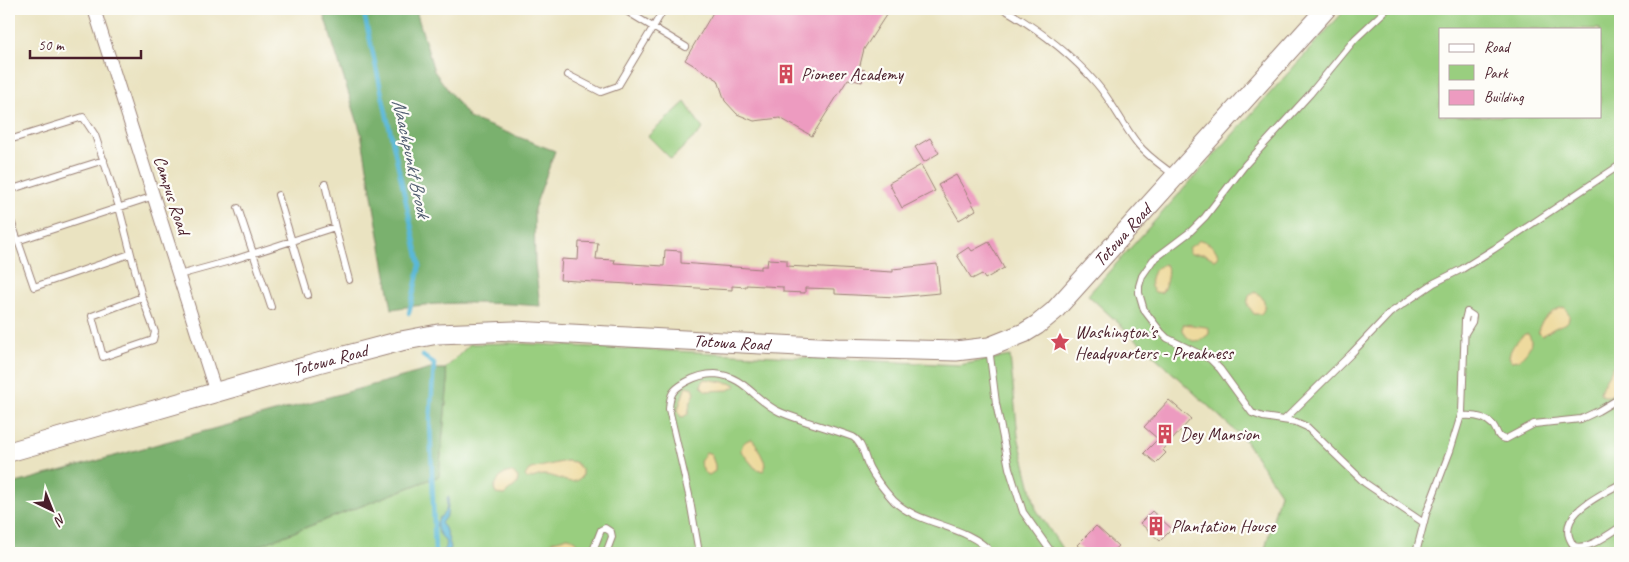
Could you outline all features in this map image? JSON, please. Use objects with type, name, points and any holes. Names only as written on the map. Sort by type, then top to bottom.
[{"type":"main road","name":"Totowa Road","points":[[9,452],[318,363],[401,341],[448,332],[543,332],[837,348],[956,352],[989,347],[1024,333],[1054,311],[1326,9]]},
{"type":"street","name":"Campus Road","points":[[94,9],[216,393]]},
{"type":"lane","points":[[623,9],[686,47]]},
{"type":"lane","points":[[568,75],[601,92],[618,86],[664,9]]},
{"type":"lane","points":[[1004,9],[1027,22],[1063,50],[1096,83],[1112,104],[1137,144],[1175,176]]},
{"type":"lane","points":[[1387,9],[1356,39],[1310,94],[1245,166],[1205,218],[1153,260],[1142,276],[1139,293],[1144,310],[1161,332],[1168,338],[1210,359],[1220,369],[1252,413],[1263,417],[1296,422],[1307,427],[1365,484],[1424,523]]},
{"type":"lane","points":[[9,140],[83,117],[95,135],[119,207],[142,297],[155,332],[153,340],[103,357],[92,316],[142,297]]},
{"type":"lane","points":[[9,190],[104,160]]},
{"type":"lane","points":[[1284,420],[1390,313],[1427,288],[1494,249],[1620,165]]},
{"type":"lane","points":[[325,184],[350,280]]},
{"type":"lane","points":[[278,195],[308,296]]},
{"type":"lane","points":[[17,241],[154,196]]},
{"type":"lane","points":[[238,208],[271,307]]},
{"type":"lane","points":[[9,215],[34,287],[130,254]]},
{"type":"lane","points":[[179,275],[335,227]]},
{"type":"lane","points":[[1416,553],[1424,523],[1461,416],[1464,335]]},
{"type":"lane","points":[[989,347],[996,403],[1008,468],[1023,512],[1052,553]]},
{"type":"lane","points":[[699,553],[689,495],[669,409],[669,398],[672,392],[680,385],[693,378],[707,374],[735,378],[778,411],[853,437],[858,441],[869,467],[895,502],[906,510],[970,536],[984,544],[992,553]]},
{"type":"lane","points":[[1461,416],[1470,415],[1492,424],[1498,436],[1506,439],[1534,424],[1581,419],[1620,398]]},
{"type":"lane","points":[[1620,484],[1591,500],[1576,513],[1571,520],[1569,536],[1574,546],[1580,547],[1594,542],[1620,527]]},
{"type":"lane","points":[[592,553],[601,530],[605,528],[611,532],[612,537],[606,553]]},
{"type":"green space","points":[[322,9],[419,9],[417,14],[434,71],[469,118],[555,151],[534,209],[535,264],[540,306],[466,303],[410,306],[392,309],[361,133]]},
{"type":"green space","points":[[1346,9],[1620,9],[1620,553],[1264,553],[1280,493],[1244,439],[1088,295]]},
{"type":"green space","points":[[685,102],[703,129],[671,159],[648,136]]},
{"type":"green space","points":[[510,343],[959,365],[1010,356],[1018,436],[1036,509],[1065,553],[240,553],[439,476],[448,381],[445,369],[470,344]]},
{"type":"green space","points":[[431,369],[445,369],[448,381],[439,476],[240,553],[9,553],[9,485]]},
{"type":"sand","points":[[1200,240],[1212,246],[1218,258],[1215,260],[1205,254],[1189,253],[1189,248]]},
{"type":"sand","points":[[1164,264],[1168,268],[1166,284],[1161,293],[1155,292],[1151,287],[1152,276],[1157,268]]},
{"type":"sand","points":[[1254,292],[1264,301],[1264,308],[1261,314],[1254,314],[1247,304],[1249,296]]},
{"type":"sand","points":[[1564,307],[1569,314],[1567,322],[1542,336],[1538,332],[1539,328],[1547,316],[1555,310]]},
{"type":"sand","points":[[1184,324],[1206,327],[1209,329],[1209,334],[1201,340],[1193,341],[1186,336],[1182,328]]},
{"type":"sand","points":[[1525,334],[1528,334],[1531,345],[1519,360],[1511,361],[1509,356],[1511,349]]},
{"type":"sand","points":[[1620,359],[1620,390],[1609,396],[1604,396],[1600,393],[1602,386]]},
{"type":"sand","points":[[703,380],[735,384],[735,387],[728,390],[706,391],[701,386]]},
{"type":"sand","points":[[686,386],[693,388],[695,393],[688,414],[683,417],[680,416],[678,409]]},
{"type":"sand","points":[[752,439],[766,465],[763,471],[755,468],[741,451],[744,443]]},
{"type":"sand","points":[[706,452],[711,454],[715,465],[715,471],[709,475],[704,472],[700,462]]},
{"type":"sand","points":[[566,461],[575,462],[582,470],[582,476],[578,480],[569,481],[544,475],[528,479],[525,476],[531,469]]},
{"type":"sand","points":[[511,472],[518,477],[517,484],[504,495],[496,494],[494,489],[498,480]]},
{"type":"sand","points":[[567,537],[576,542],[579,553],[547,553],[547,545],[549,543]]},
{"type":"water","points":[[449,497],[447,515],[441,523],[445,528],[451,547],[447,553],[443,553],[445,541],[438,532],[437,525],[438,520],[446,510],[447,498]]},
{"type":"building","name":"Pioneer Academy","points":[[715,9],[890,9],[864,49],[859,69],[865,70],[862,82],[848,79],[812,136],[780,118],[754,121],[737,114],[725,101],[718,80],[685,60]]},
{"type":"building","points":[[930,138],[939,153],[924,162],[915,147]]},
{"type":"building","points":[[921,165],[935,191],[902,208],[889,183]]},
{"type":"building","points":[[956,175],[976,210],[959,220],[938,185]]},
{"type":"building","points":[[579,242],[598,243],[596,259],[615,260],[614,263],[664,266],[665,250],[681,251],[681,263],[761,269],[761,266],[767,266],[768,259],[787,260],[787,266],[893,272],[893,269],[937,264],[940,293],[896,297],[835,294],[835,289],[805,288],[805,293],[783,292],[783,287],[746,285],[746,287],[732,286],[732,290],[560,280],[562,259],[578,260]]},
{"type":"building","points":[[989,242],[1004,268],[985,279],[982,274],[972,279],[957,255],[969,247],[972,251]]},
{"type":"building","name":"Dey Mansion","points":[[1169,400],[1191,419],[1163,450],[1166,453],[1156,463],[1144,453],[1158,439],[1144,427]]},
{"type":"building","name":"Plantation House","points":[[1152,511],[1172,529],[1160,541],[1140,523]]},
{"type":"building","points":[[1096,526],[1118,546],[1110,553],[1086,553],[1077,545]]},
{"type":"waterway","name":"Naachpunkt Brook","points":[[363,9],[420,265],[409,313]]},
{"type":"waterway","name":"Naachpunkt Brook","points":[[423,356],[434,364],[430,420],[435,553]]},
{"type":"place","name":"Pioneer Academy","points":[[786,74]]},
{"type":"place","name":"Washington's Headquarters - Preakness","points":[[1060,342]]},
{"type":"place","name":"Dey Mansion","points":[[1165,434]]},
{"type":"place","name":"Plantation House","points":[[1156,526]]}]
